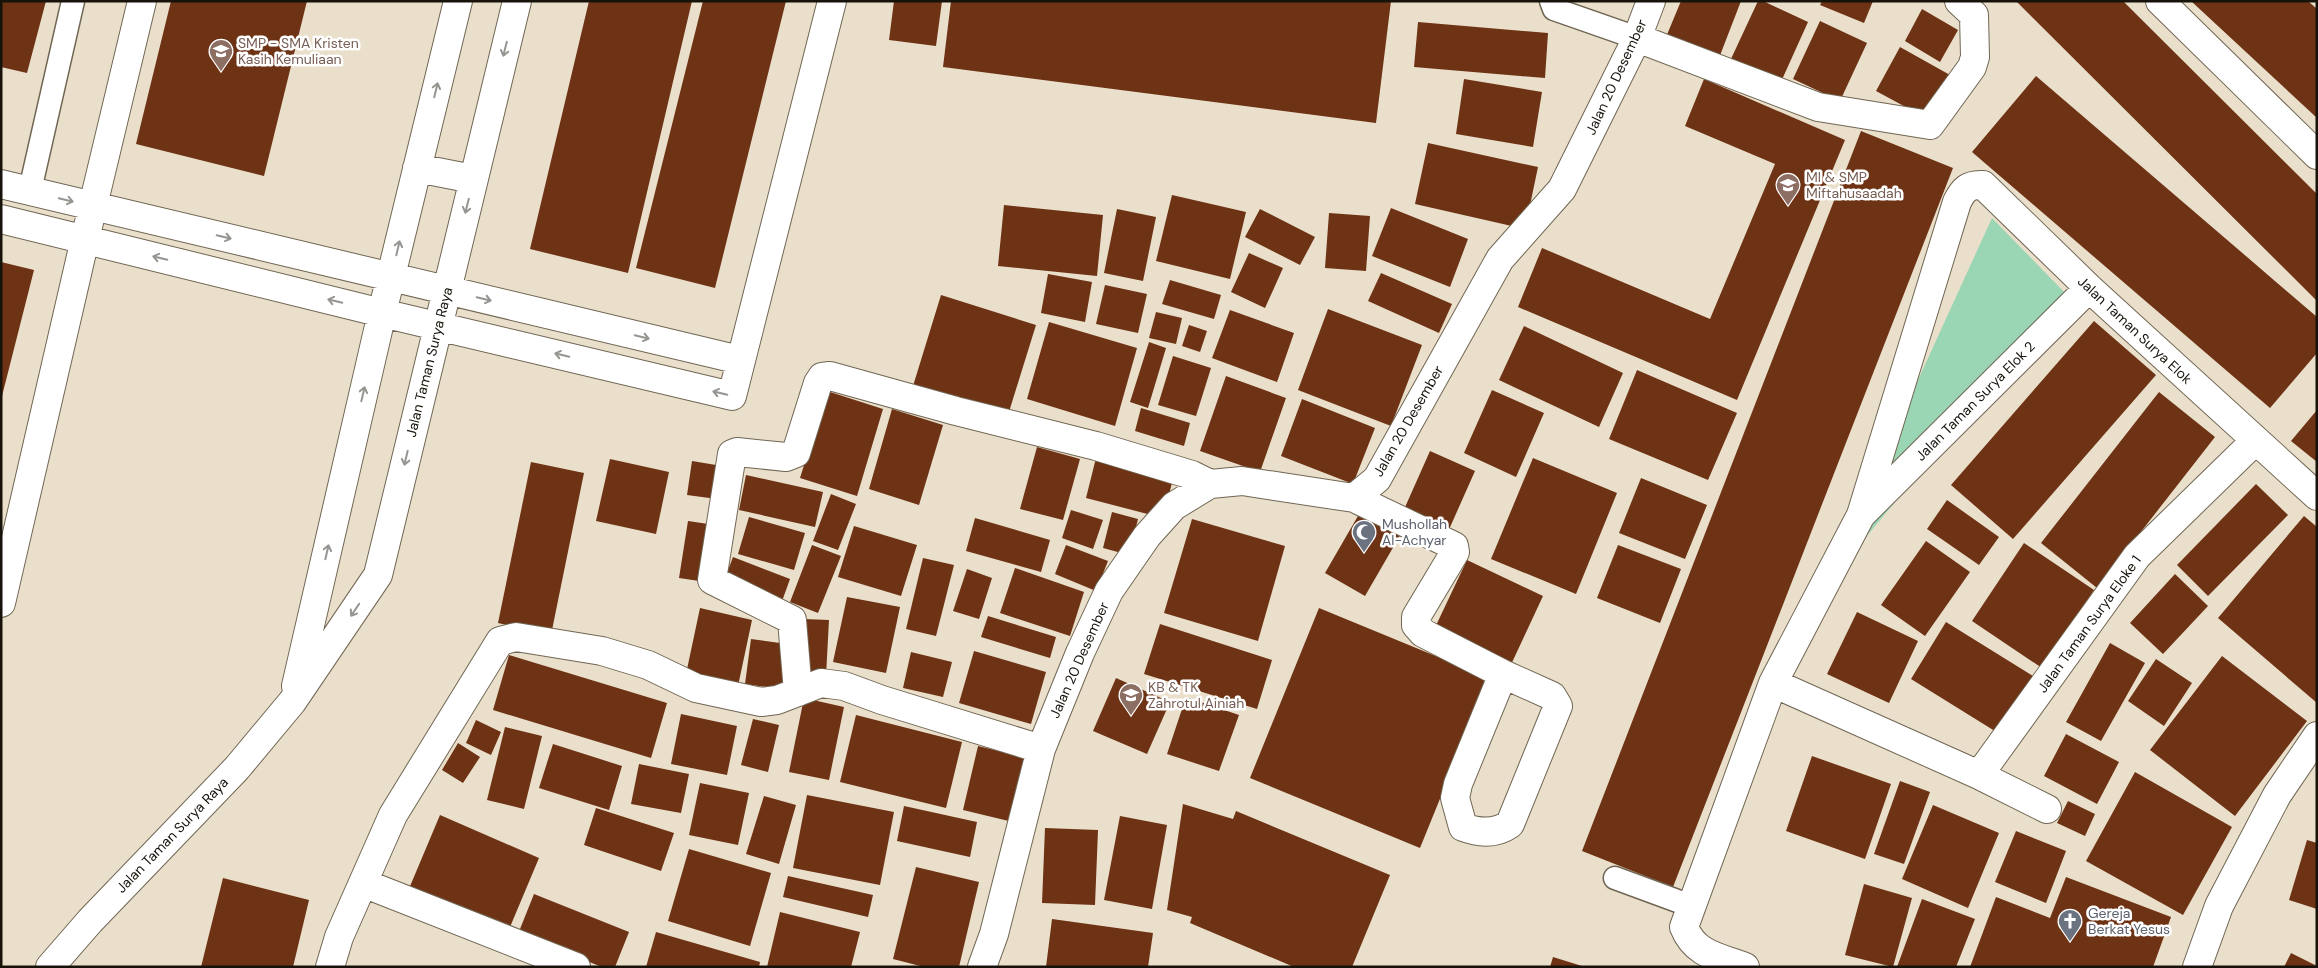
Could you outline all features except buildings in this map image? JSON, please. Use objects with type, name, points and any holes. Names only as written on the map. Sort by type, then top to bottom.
[{"type":"street","points":[[1,603],[142,1]]},
{"type":"street","name":"Jalan Taman Surya Raya","points":[[292,702],[382,313],[458,1]]},
{"type":"street","name":"Jalan Taman Surya Raya","points":[[50,967],[90,921],[230,775],[292,702],[378,575],[517,1]]},
{"type":"street","points":[[1,219],[382,313],[732,396],[832,1]]},
{"type":"street","name":"Jalan 20 Desember","points":[[982,967],[994,934],[1040,749],[1080,653],[1109,591],[1147,536],[1174,506],[1210,484],[1242,481],[1354,498],[1377,479],[1500,259],[1562,189],[1637,38],[1651,1]]},
{"type":"street","points":[[1637,38],[1818,107],[1930,125],[1972,67],[1975,57],[1974,15],[1959,1]]},
{"type":"street","points":[[2160,1],[2317,155]]},
{"type":"street","points":[[417,168],[474,179]]},
{"type":"street","points":[[1,184],[740,360]]},
{"type":"street","name":"Jalan Taman Surya Elok","points":[[1861,515],[1957,202],[1964,189],[1974,184],[1982,185],[2089,288],[2317,496]]},
{"type":"street","name":"Jalan Taman Surya Elok 2","points":[[1861,515],[2089,288]]},
{"type":"street","points":[[798,692],[792,620],[712,580],[732,454],[736,452],[786,458],[796,453],[818,383],[822,377],[830,376],[956,411],[1096,446],[1192,475],[1210,484]]},
{"type":"street","name":"Jalan Taman Surya Eloke 1","points":[[1979,775],[2137,556],[2255,441]]},
{"type":"street","points":[[1354,498],[1454,546],[1455,552],[1416,616],[1416,625],[1422,633],[1502,674],[1552,696],[1558,706],[1510,824],[1503,828],[1476,832],[1463,827],[1455,798],[1458,784],[1502,674]]},
{"type":"street","points":[[1744,967],[1700,950],[1689,940],[1684,927],[1773,683],[1861,515]]},
{"type":"street","points":[[330,967],[339,937],[393,814],[500,640],[516,637],[602,651],[648,665],[696,688],[761,702],[777,700],[822,683],[844,686],[882,700],[1040,749]]},
{"type":"street","points":[[1773,683],[1979,775],[2047,809]]},
{"type":"street","points":[[2197,967],[2228,889],[2277,795],[2317,736]]},
{"type":"street","points":[[363,883],[576,967]]},
{"type":"street","points":[[69,967],[90,921]]},
{"type":"lane","points":[[30,190],[73,1]]},
{"type":"lane","points":[[1551,1],[1554,9],[1637,38]]},
{"type":"lane","points":[[1615,878],[1691,906]]},
{"type":"green space","points":[[1992,218],[2067,295],[1822,590]]},
{"type":"place","name":"SMP - SMA Kristen Kasih Kemuliaan","points":[[221,72]]},
{"type":"place","name":"MI & SMP Miftahusaadah","points":[[1788,206]]},
{"type":"place","name":"Mushollah Al-Achyar","points":[[1364,553]]},
{"type":"place","name":"KB & TK Zahrotul Ainiah","points":[[1131,716]]},
{"type":"place","name":"Gereja Berkat Yesus","points":[[2070,942]]}]
